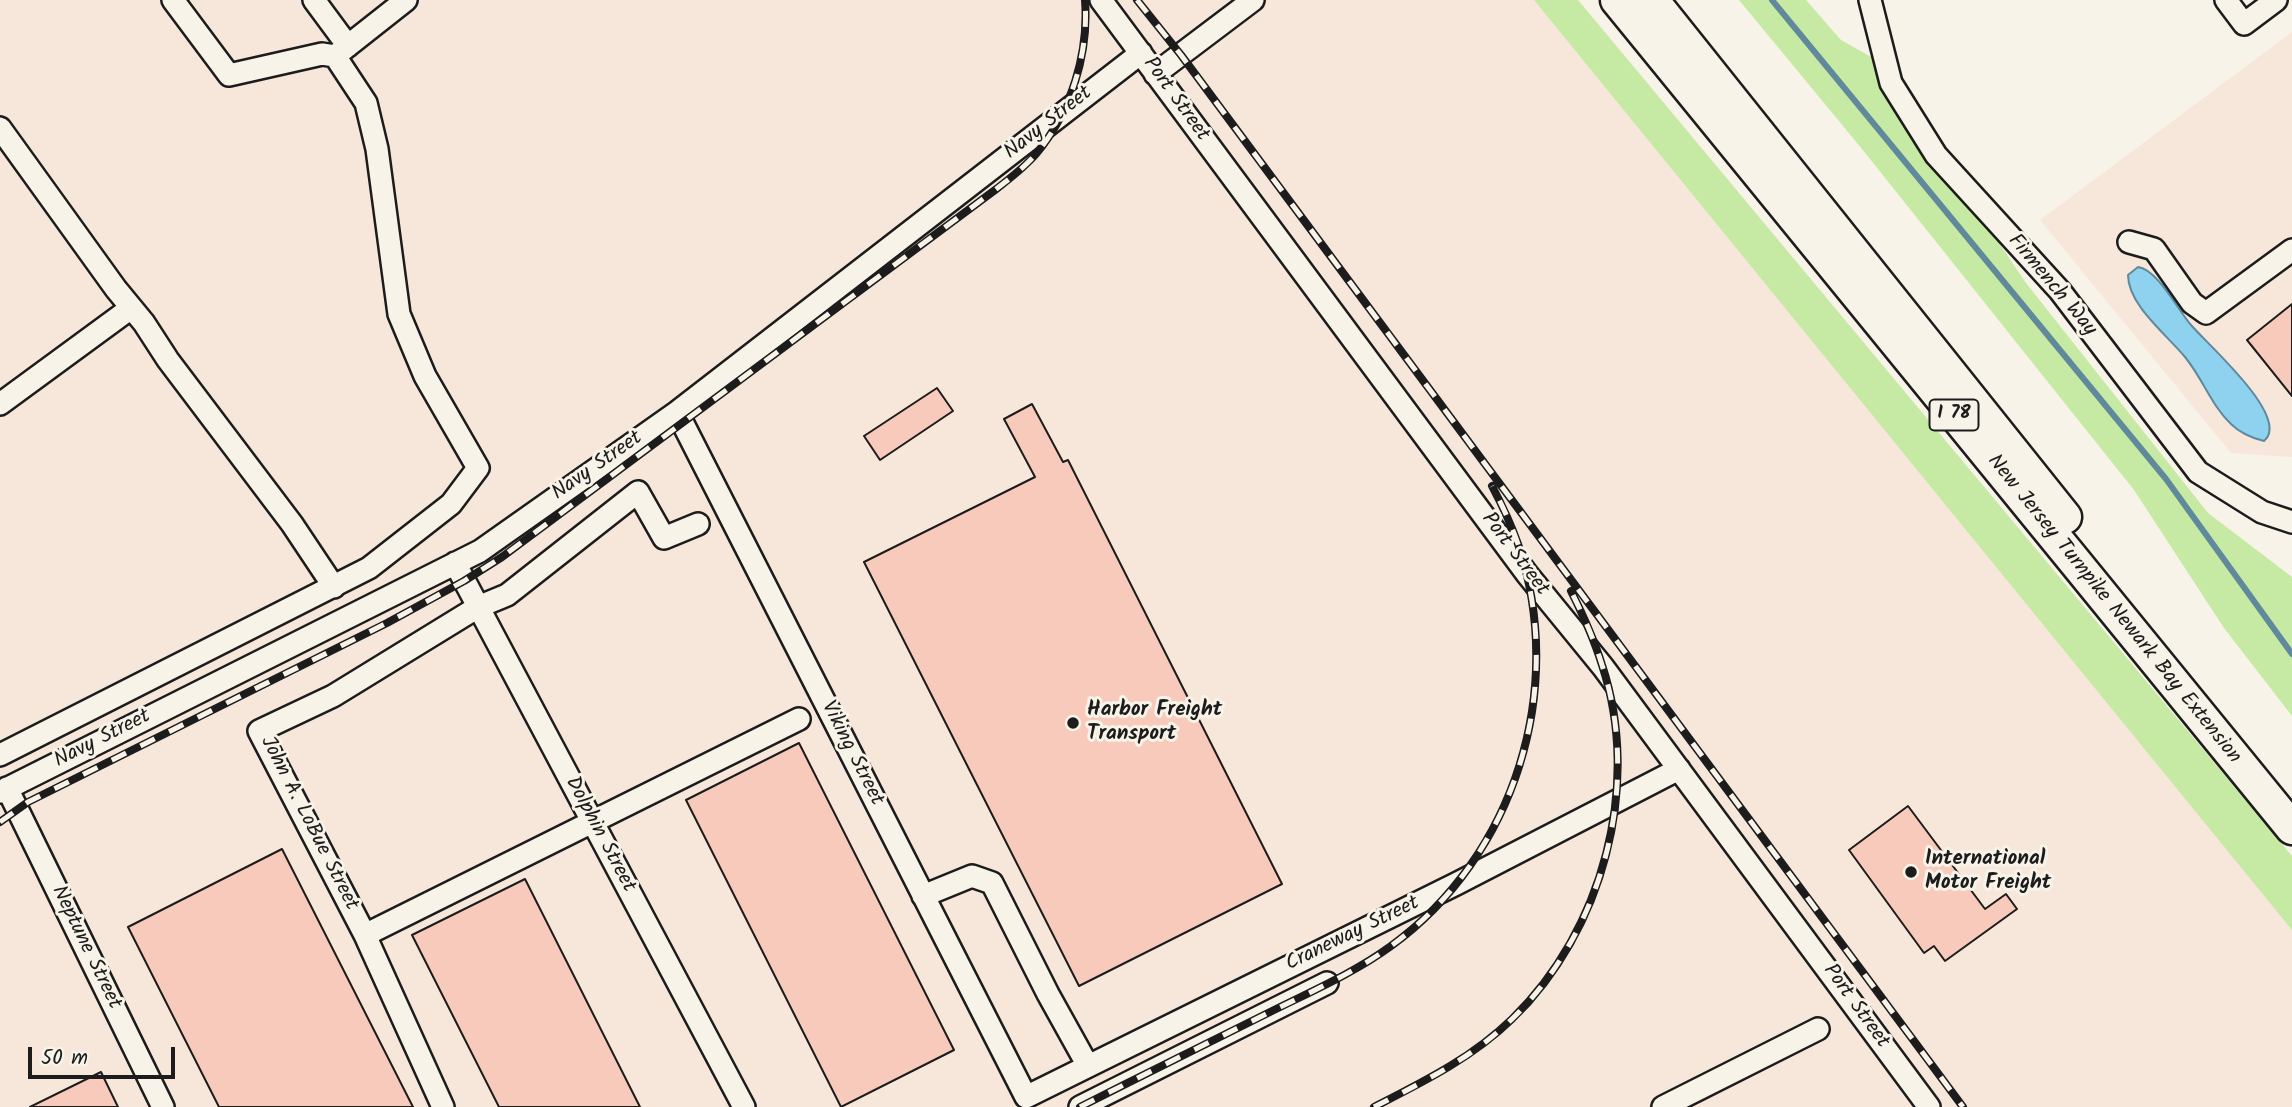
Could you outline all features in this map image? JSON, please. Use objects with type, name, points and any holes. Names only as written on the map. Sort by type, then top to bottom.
[{"type":"highway","name":"New Jersey Turnpike Newark Bay Extension","points":[[1617,0],[2292,828]]},
{"type":"highway","name":"New Jersey Turnpike Newark Bay Extension","points":[[1652,0],[2091,550],[2292,794]]},
{"type":"street","points":[[173,0],[229,75],[342,51],[380,8],[406,0]]},
{"type":"street","points":[[0,755],[369,568],[451,504],[478,468],[425,376],[399,314],[377,149],[366,103],[314,0]]},
{"type":"street","name":"Port Street","points":[[1101,0],[1527,574],[1603,667],[1929,1107]]},
{"type":"street","points":[[1155,74],[1253,0]]},
{"type":"street","name":"Firmench Way","points":[[1870,0],[1891,83],[1936,155],[2060,291],[2198,472],[2262,512],[2292,522]]},
{"type":"street","points":[[2226,0],[2244,24],[2276,0]]},
{"type":"street","name":"Navy Street","points":[[4,790],[480,551],[677,412],[1140,53]]},
{"type":"street","points":[[0,128],[292,524],[334,587]]},
{"type":"street","points":[[2129,242],[2154,249],[2192,303],[2206,313],[2292,250]]},
{"type":"street","points":[[0,404],[131,308]]},
{"type":"street","name":"Viking Street","points":[[677,412],[1026,1097]]},
{"type":"street","points":[[478,607],[507,595],[638,492],[664,538],[698,524]]},
{"type":"street","name":"Dolphin Street","points":[[455,563],[744,1107]]},
{"type":"street","name":"John A. LoBue Street","points":[[443,1107],[365,935],[259,731],[332,696],[478,607]]},
{"type":"street","points":[[365,935],[799,719]]},
{"type":"street","name":"Craneway Street","points":[[1026,1097],[1456,884],[1679,769]]},
{"type":"street","name":"Neptune Street","points":[[4,790],[163,1107]]},
{"type":"street","points":[[923,896],[972,876],[992,883],[1088,1066]]},
{"type":"street","name":"Craneway Street","points":[[1080,1107],[1327,984]]},
{"type":"street","points":[[1663,1107],[1818,1029]]},
{"type":"shaded area","points":[[0,0],[1578,0],[2292,856],[2292,1107],[0,1107]]},
{"type":"shaded area","points":[[2292,32],[2292,457],[2231,453],[2040,220]]},
{"type":"green space","points":[[1534,0],[1578,0],[2292,856],[2292,930]]},
{"type":"green space","points":[[1739,0],[1806,0],[1841,40],[1875,59],[2026,283],[2208,513],[2292,577],[2292,716],[2224,628],[2134,490],[1862,149]]},
{"type":"water","points":[[2138,267],[2145,269],[2160,282],[2191,325],[2258,399],[2267,416],[2270,430],[2264,441],[2242,433],[2224,417],[2185,357],[2141,308],[2134,297],[2128,275]]},
{"type":"building","points":[[2292,304],[2292,396],[2247,340]]},
{"type":"building","points":[[937,388],[953,411],[880,460],[864,436]]},
{"type":"building","name":"Harbor Freight Transport","points":[[1032,404],[1063,462],[1068,460],[1282,884],[1079,986],[864,562],[1035,477],[1004,419]]},
{"type":"building","points":[[799,743],[954,1050],[841,1107],[686,800]]},
{"type":"building","name":"International Motor Freight","points":[[1908,806],[1985,909],[2006,894],[2017,909],[1945,961],[1934,946],[1924,953],[1849,850]]},
{"type":"building","points":[[282,849],[413,1107],[219,1107],[128,927]]},
{"type":"building","points":[[525,879],[640,1107],[499,1107],[412,935]]},
{"type":"building","points":[[101,1072],[118,1107],[30,1107]]},
{"type":"waterway","points":[[1772,0],[2166,479],[2292,654]]},
{"type":"railway","points":[[0,822],[28,802],[387,623],[502,557],[995,190],[1036,154],[1059,120],[1075,82],[1080,61],[1084,41],[1085,0]]},
{"type":"railway","points":[[1137,0],[1181,55],[1963,1107]]},
{"type":"railway","points":[[1080,1107],[1362,965],[1391,946],[1434,909],[1470,866],[1499,817],[1519,766],[1532,711],[1536,655],[1532,599],[1518,544],[1492,486]]},
{"type":"railway","points":[[1374,1107],[1464,1057],[1512,1019],[1544,983],[1570,943],[1591,900],[1606,854],[1615,807],[1618,759],[1613,711],[1602,665],[1571,591]]},
{"type":"place","name":"Harbor Freight Transport","points":[[1073,723]]},
{"type":"place","name":"International Motor Freight","points":[[1911,872]]}]
